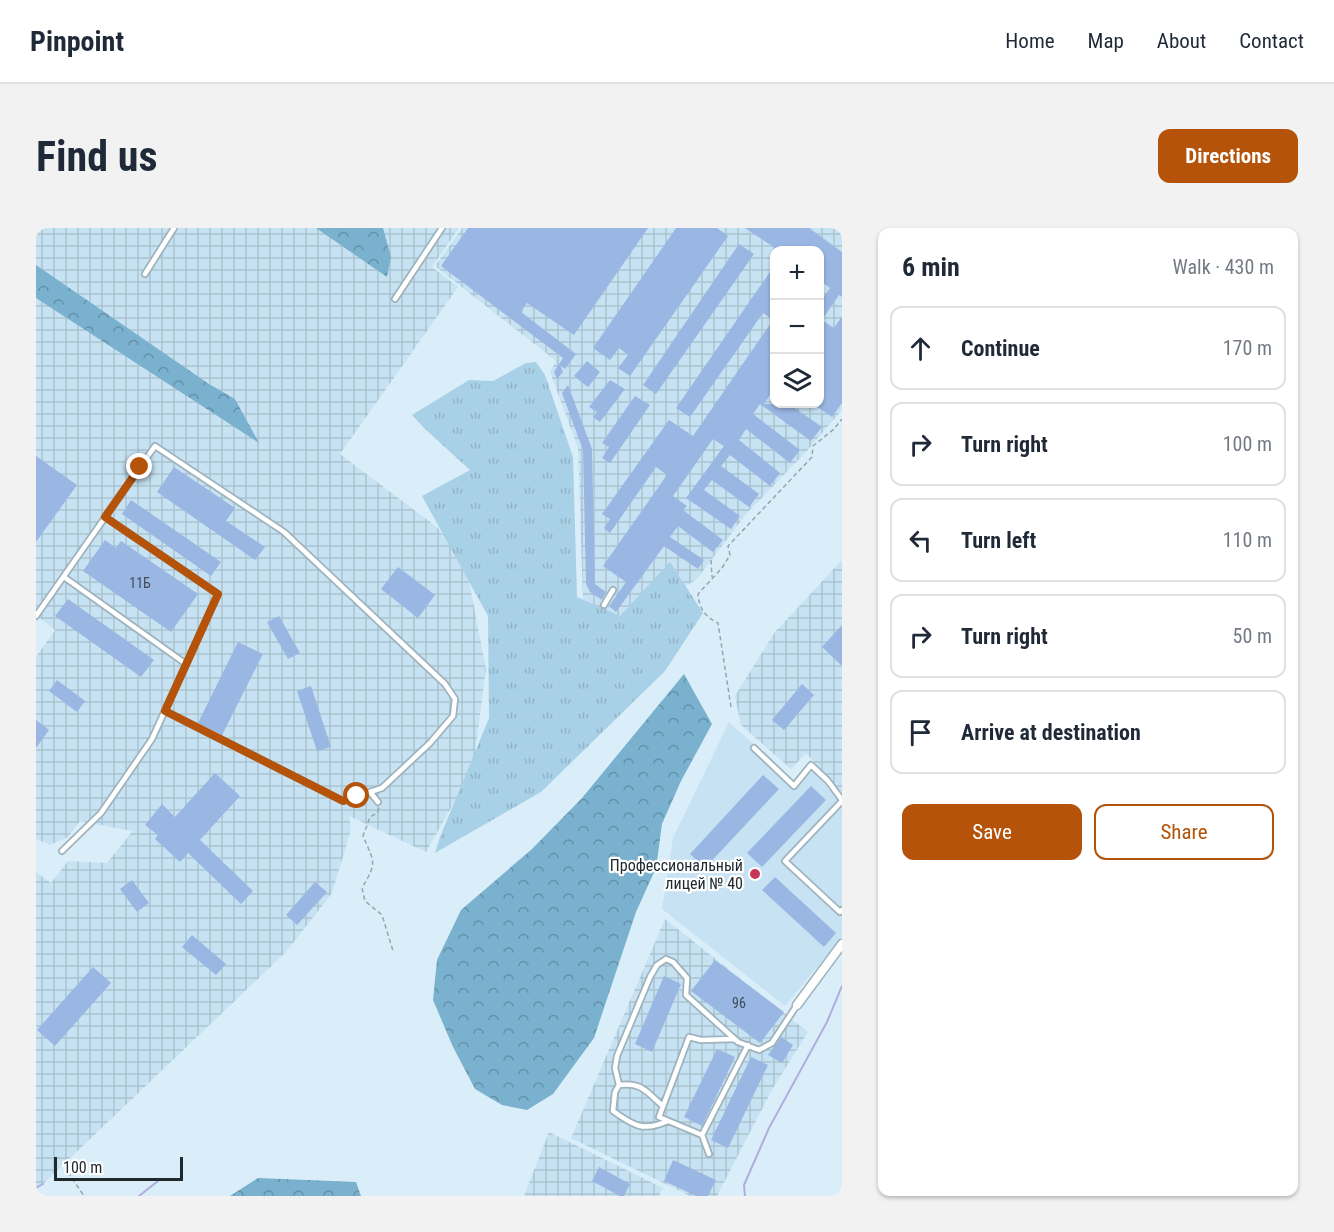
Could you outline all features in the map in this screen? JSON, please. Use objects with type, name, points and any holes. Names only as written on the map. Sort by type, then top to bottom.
[{"type":"street","points":[[797,1005],[842,944]]},
{"type":"lane","points":[[144,274],[174,228]]},
{"type":"lane","points":[[396,299],[442,228]]},
{"type":"lane","points":[[36,616],[156,446],[284,532],[445,684],[455,699],[453,716],[430,743],[382,788],[343,801],[165,711]]},
{"type":"lane","points":[[62,851],[101,813],[152,739],[218,594],[105,517]]},
{"type":"lane","points":[[63,576],[186,664]]},
{"type":"lane","points":[[604,605],[613,590]]},
{"type":"lane","points":[[754,748],[794,786],[811,765],[828,781],[842,800],[785,861],[840,912],[842,910]]},
{"type":"lane","points":[[370,792],[378,802]]},
{"type":"lane","points":[[668,1121],[654,1127],[643,1128],[613,1111],[615,1092],[619,1085],[615,1068],[617,1056],[657,965],[666,959],[673,962],[687,978],[686,995],[735,1039],[759,1050],[772,1043],[797,1005]]},
{"type":"lane","points":[[702,1135],[659,1117],[689,1037],[701,1040],[735,1039]]},
{"type":"lane","points":[[709,1154],[702,1135],[748,1045]]},
{"type":"lane","points":[[619,1085],[640,1086],[663,1106]]},
{"type":"path","points":[[731,707],[718,623],[708,618],[702,610],[698,594],[730,555],[728,546],[812,457],[813,446],[834,429],[842,419]]},
{"type":"path","points":[[711,560],[712,578]]},
{"type":"path","points":[[378,802],[377,813],[370,817],[363,836],[372,856],[373,869],[362,888],[365,901],[382,915],[393,951]]},
{"type":"path","points":[[68,1172],[84,1196]]},
{"type":"shaded area","points":[[36,228],[459,228],[432,267],[458,287],[340,454],[438,528],[467,570],[486,669],[473,769],[426,852],[349,816],[351,830],[332,893],[286,952],[43,1184],[36,1188],[36,872],[51,883],[68,861],[107,863],[138,824],[132,831],[80,821],[68,837],[50,845],[36,839],[36,657],[55,630],[36,615]]},
{"type":"shaded area","points":[[462,228],[842,228],[842,410],[806,452],[747,513],[696,580],[616,624],[583,600],[578,448],[550,372],[556,361],[435,266]]},
{"type":"shaded area","points":[[842,560],[842,793],[806,753],[791,769],[741,725],[735,696],[775,632]]},
{"type":"shaded area","name":"Профессиональный лицей № 40","points":[[729,722],[796,783],[812,771],[842,803],[842,937],[785,1006],[662,909],[673,838]]},
{"type":"shaded area","points":[[665,919],[808,1032],[773,1088],[717,1196],[690,1196],[571,1138]]},
{"type":"shaded area","points":[[549,1132],[663,1188],[659,1196],[524,1196]]},
{"type":"green space","points":[[316,228],[383,228],[391,257],[387,277]]},
{"type":"green space","points":[[36,265],[209,384],[235,399],[259,443],[36,298]]},
{"type":"green space","points":[[536,362],[545,375],[573,457],[577,597],[620,616],[670,562],[703,613],[665,671],[541,792],[435,853],[489,718],[488,616],[422,496],[470,470],[412,415],[469,380],[493,381],[526,363]]},
{"type":"green space","points":[[684,674],[712,724],[681,781],[662,824],[656,868],[636,912],[594,1038],[553,1094],[527,1110],[502,1105],[475,1089],[453,1047],[433,1000],[437,960],[461,910],[532,849],[582,798]]},
{"type":"green space","points":[[258,1178],[356,1182],[361,1196],[230,1196]]},
{"type":"building","points":[[468,228],[648,228],[574,335],[527,303],[521,312],[576,354],[565,369],[560,365],[563,372],[557,379],[554,372],[563,358],[441,266]]},
{"type":"building","points":[[676,228],[717,228],[728,236],[630,376],[618,368],[628,355],[619,348],[610,360],[593,348]]},
{"type":"building","points":[[745,228],[809,228],[842,252],[842,297],[839,295],[824,317],[824,297],[830,288],[824,284],[824,246],[772,246]]},
{"type":"building","points":[[739,244],[754,254],[656,394],[643,385]]},
{"type":"building","points":[[770,272],[770,318],[763,313],[690,417],[676,408]]},
{"type":"building","points":[[842,316],[842,403],[832,417],[819,408],[824,408],[824,321],[834,328]]},
{"type":"building","points":[[770,324],[770,395],[764,404],[770,404],[770,408],[795,408],[822,427],[811,441],[760,404],[753,414],[800,450],[790,463],[746,429],[739,440],[780,473],[770,486],[730,455],[721,466],[759,494],[749,507],[712,480],[704,490],[740,516],[731,529],[686,498],[724,446],[713,439],[673,496],[687,506],[683,510],[723,540],[713,552],[678,526],[670,537],[704,560],[698,569],[664,546],[616,612],[609,606],[626,582],[603,566],[667,475],[656,467],[610,533],[604,528],[610,519],[602,514],[669,420],[693,436]]},
{"type":"building","points":[[587,361],[600,372],[588,387],[574,376]]},
{"type":"building","points":[[610,380],[625,389],[600,422],[593,417],[597,412],[589,407]]},
{"type":"building","points":[[568,385],[592,449],[595,584],[606,592],[602,600],[590,592],[586,584],[583,450],[562,393]]},
{"type":"building","points":[[635,396],[650,405],[610,463],[602,458],[609,447],[602,443]]},
{"type":"building","points":[[36,456],[77,485],[36,542]]},
{"type":"building","points":[[174,467],[235,508],[226,521],[265,547],[255,560],[157,492]]},
{"type":"building","points":[[131,500],[221,562],[211,576],[122,514]]},
{"type":"building","points":[[105,540],[116,548],[121,541],[198,594],[171,632],[83,571]]},
{"type":"building","points":[[398,567],[435,595],[418,618],[381,589]]},
{"type":"building","points":[[68,599],[154,660],[141,677],[55,616]]},
{"type":"building","points":[[279,616],[300,653],[288,659],[267,622]]},
{"type":"building","points":[[842,625],[842,666],[822,647]]},
{"type":"building","points":[[238,642],[263,654],[222,735],[198,723]]},
{"type":"building","points":[[57,680],[85,701],[77,712],[49,691]]},
{"type":"building","points":[[802,684],[814,695],[784,730],[772,720]]},
{"type":"building","points":[[311,686],[331,747],[317,751],[297,691]]},
{"type":"building","points":[[36,720],[49,730],[36,748]]},
{"type":"building","points":[[215,773],[240,796],[200,840],[253,891],[241,904],[188,853],[180,862],[155,839],[158,835],[145,825],[162,804],[175,817]]},
{"type":"building","points":[[763,775],[779,789],[705,868],[690,854]]},
{"type":"building","points":[[811,786],[826,800],[762,867],[747,853]]},
{"type":"building","points":[[775,877],[836,933],[824,947],[762,890]]},
{"type":"building","points":[[132,880],[149,903],[137,912],[120,889]]},
{"type":"building","points":[[315,882],[327,892],[297,925],[286,915]]},
{"type":"building","points":[[192,935],[226,964],[216,975],[182,947]]},
{"type":"building","points":[[715,960],[784,1012],[760,1043],[691,991]]},
{"type":"building","points":[[93,967],[111,983],[55,1046],[37,1030]]},
{"type":"building","points":[[664,976],[681,984],[652,1052],[635,1044]]},
{"type":"building","points":[[781,1037],[793,1045],[782,1063],[768,1055]]},
{"type":"building","points":[[717,1049],[735,1057],[702,1126],[684,1117]]},
{"type":"building","points":[[751,1057],[768,1065],[728,1148],[711,1140]]},
{"type":"building","points":[[673,1160],[716,1180],[708,1196],[696,1196],[664,1181]]},
{"type":"building","points":[[599,1167],[630,1184],[624,1196],[592,1181]]},
{"type":"waterway","points":[[745,1196],[744,1185],[769,1128],[827,1022],[842,986]]},
{"type":"waterway","points":[[139,1196],[158,1181]]},
{"type":"waterway","points":[[36,1188],[43,1184]]},
{"type":"place","name":"Профессиональный лицей № 40","points":[[755,874]]},
{"type":"route","points":[[140,467],[105,517],[218,594],[165,711],[343,801],[357,796]]}]
